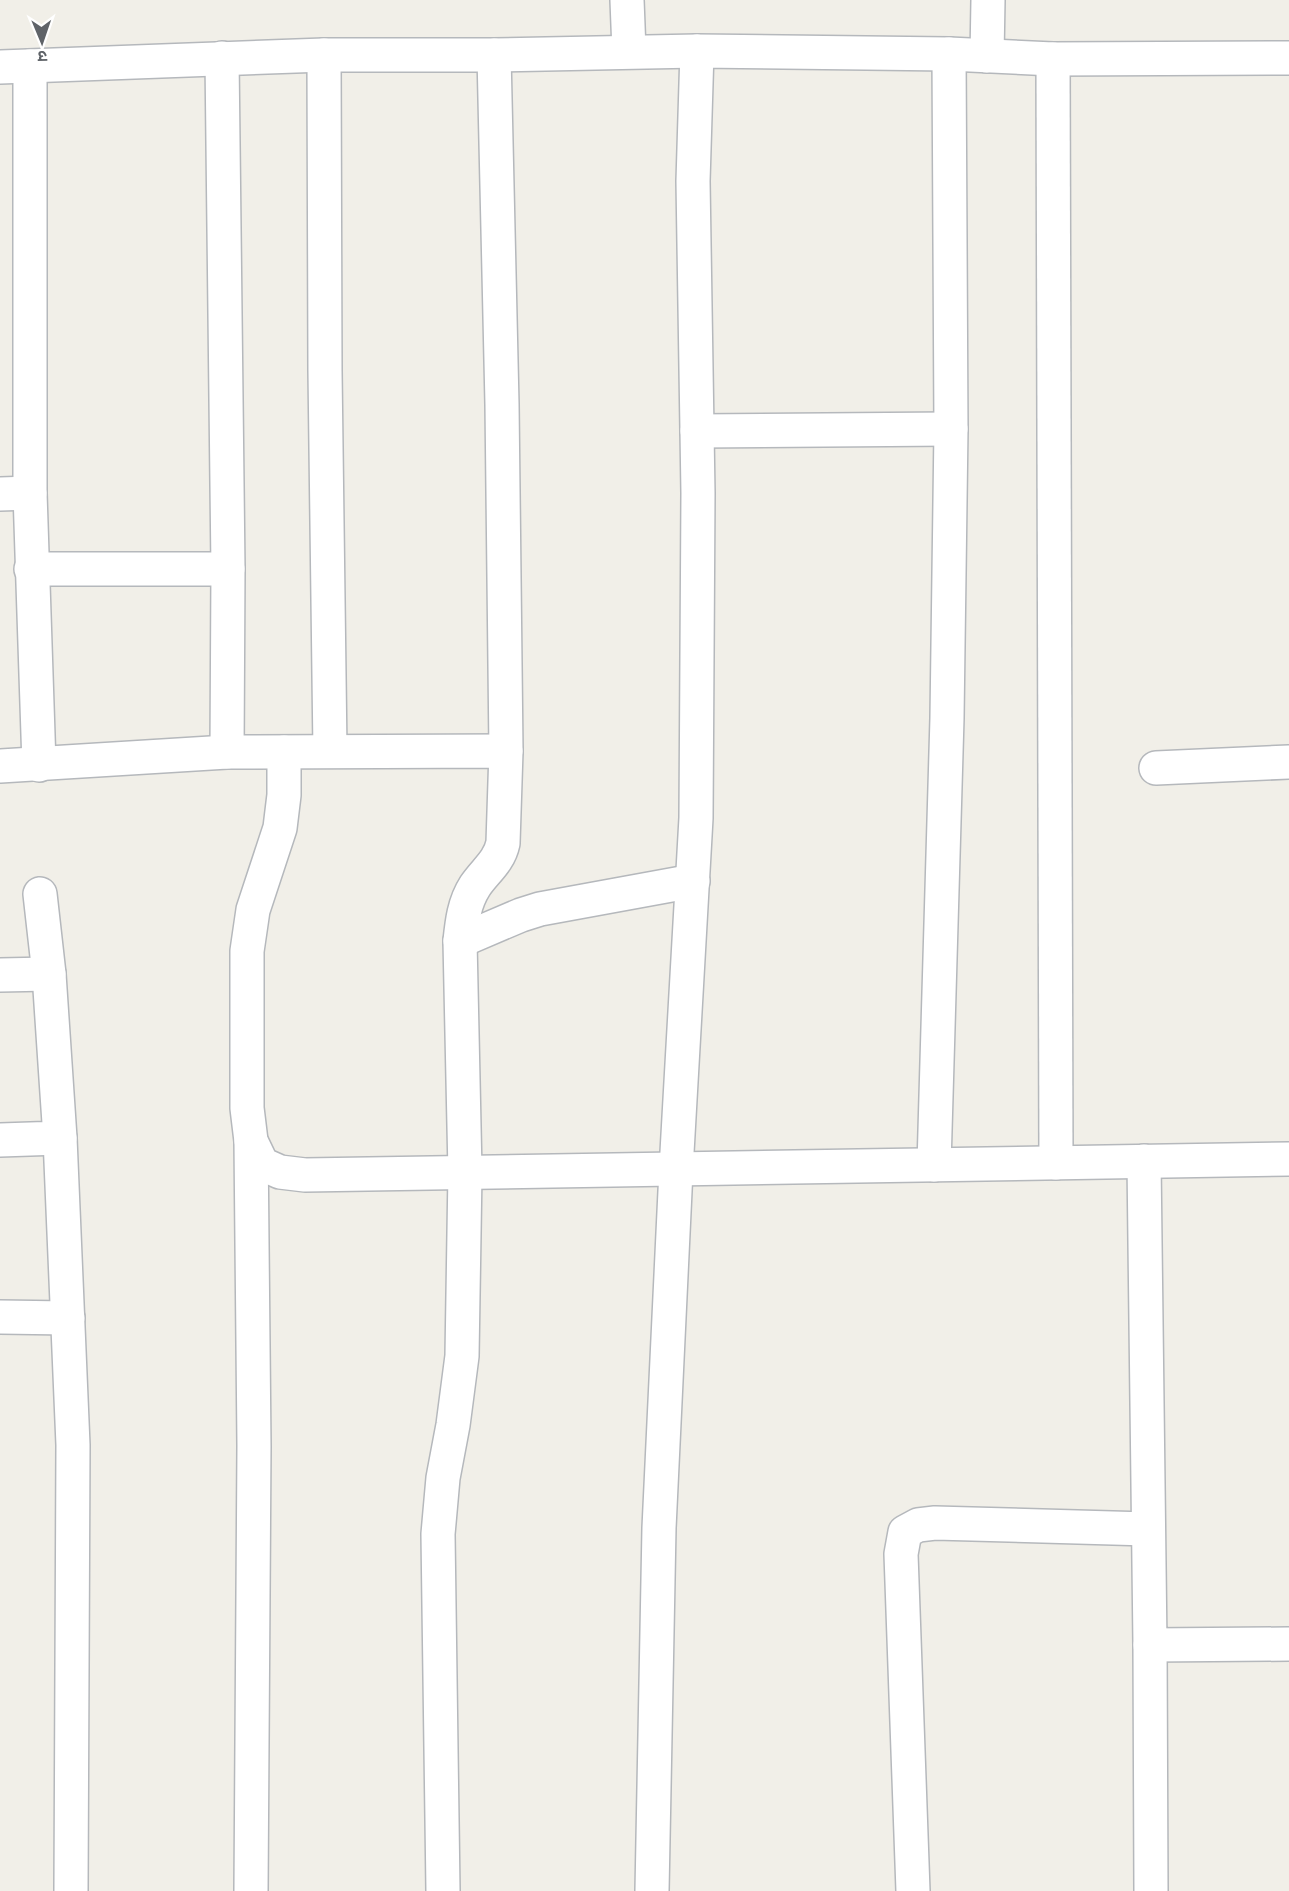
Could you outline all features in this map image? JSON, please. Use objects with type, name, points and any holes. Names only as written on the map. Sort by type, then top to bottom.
[{"type":"street","points":[[627,0],[629,51]]},
{"type":"street","points":[[987,56],[988,0]]},
{"type":"street","points":[[39,765],[31,569],[15,494],[15,67],[222,58],[629,51],[949,54],[1053,59],[1289,58]]},
{"type":"street","points":[[652,1891],[658,1528],[696,818],[697,431],[693,181],[697,51]]},
{"type":"street","points":[[934,1165],[947,718],[951,429],[949,54]]},
{"type":"street","points":[[443,1891],[438,1533],[443,1478],[462,1356],[465,1172],[460,941],[465,909],[475,885],[498,858],[503,843],[506,751],[502,404],[494,55]]},
{"type":"street","points":[[324,56],[330,751]]},
{"type":"street","points":[[222,58],[228,569],[227,752]]},
{"type":"street","points":[[1053,59],[1056,1163]]},
{"type":"street","points":[[697,431],[951,429]]},
{"type":"street","points":[[31,569],[228,569]]},
{"type":"street","points":[[0,766],[227,752],[506,751]]},
{"type":"street","points":[[251,1891],[254,1457],[251,1141],[246,1099],[247,951],[252,910],[280,828],[284,795],[284,752]]},
{"type":"street","points":[[1156,768],[1289,762]]},
{"type":"street","points":[[485,874],[521,915]]},
{"type":"street","points":[[460,941],[521,915],[583,900],[693,881]]},
{"type":"street","points":[[40,894],[49,974],[60,1137],[73,1445],[71,1891]]},
{"type":"street","points":[[0,975],[49,974]]},
{"type":"street","points":[[0,1140],[60,1137]]},
{"type":"street","points":[[251,1141],[262,1164],[280,1172],[305,1175],[1289,1159]]},
{"type":"street","points":[[1144,1161],[1151,1891]]},
{"type":"street","points":[[0,1317],[68,1318]]},
{"type":"street","points":[[913,1891],[901,1554],[905,1532],[918,1525],[935,1523],[1148,1529]]},
{"type":"street","points":[[1150,1646],[1289,1644]]}]
